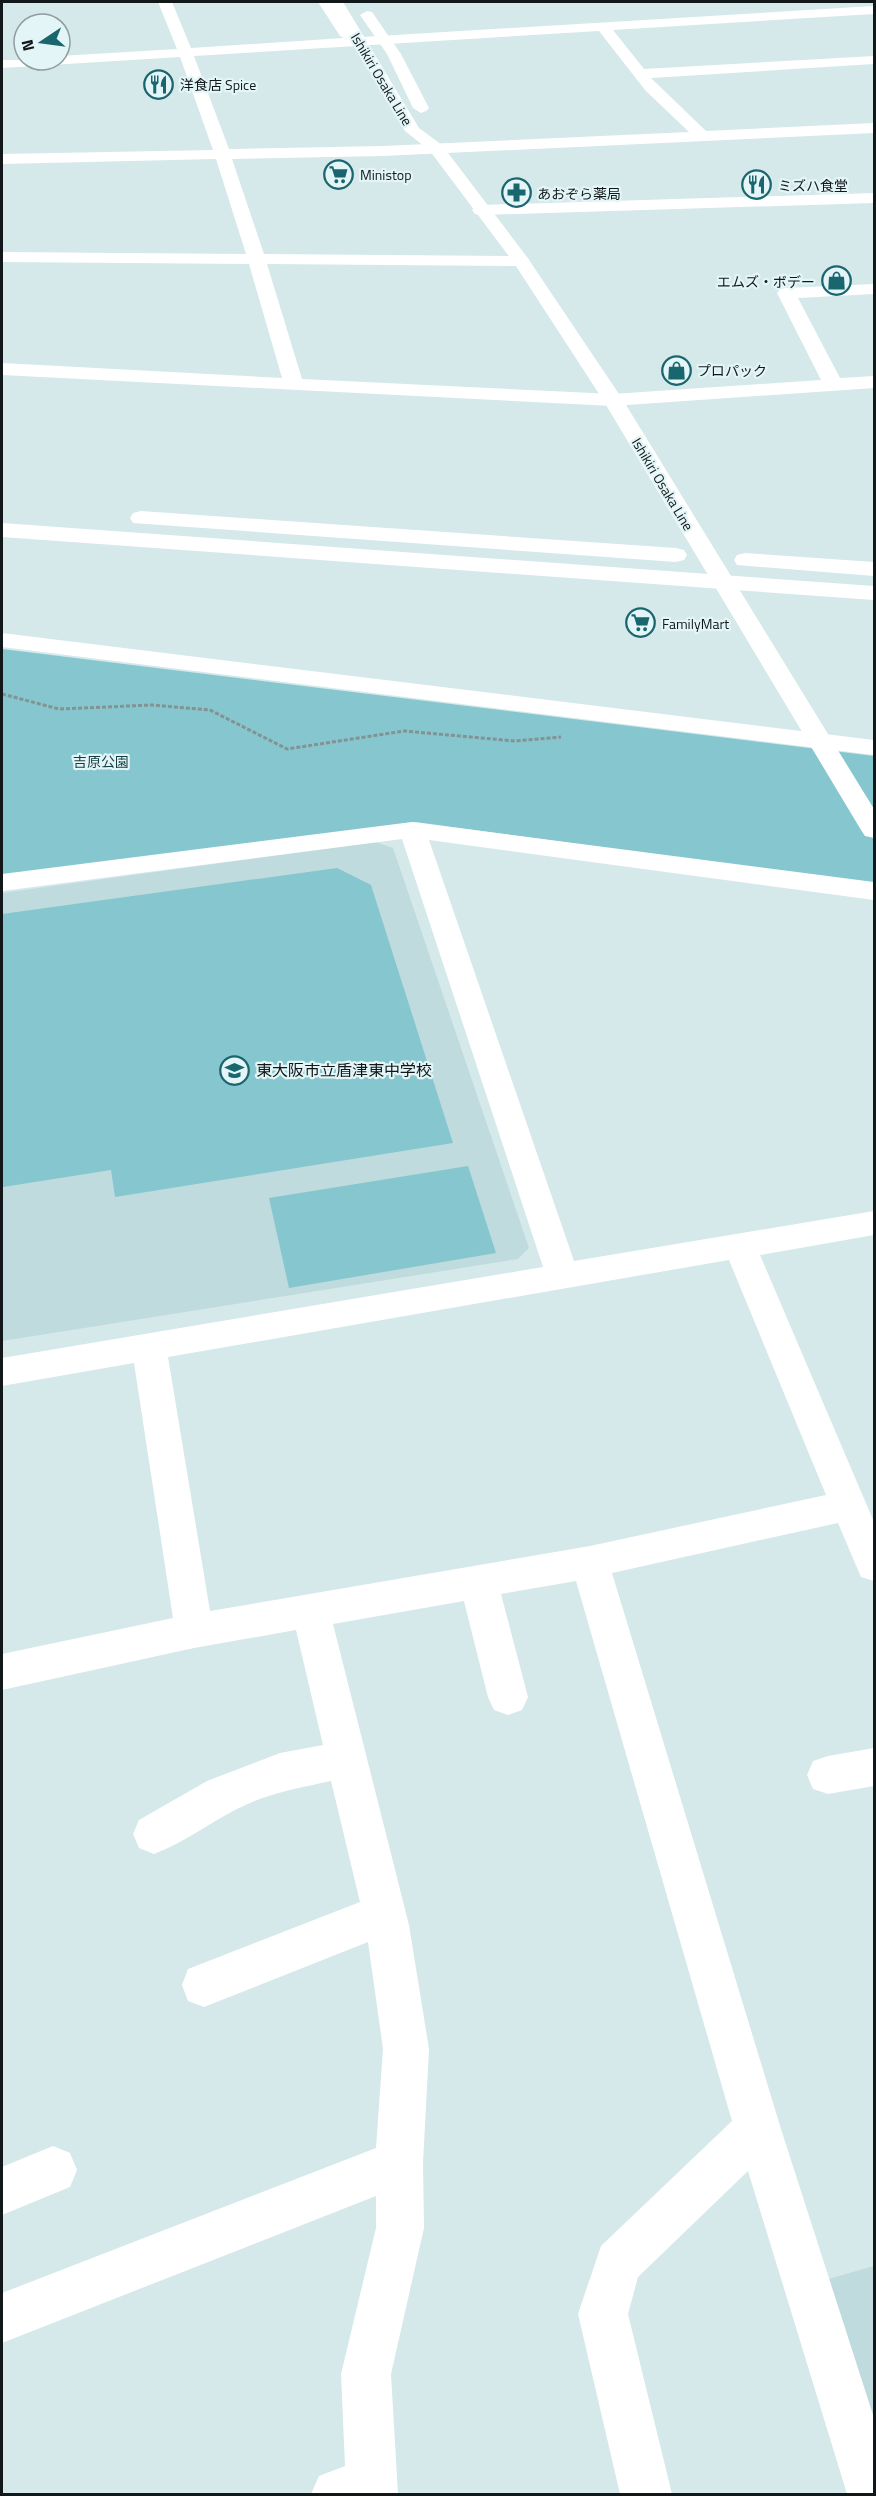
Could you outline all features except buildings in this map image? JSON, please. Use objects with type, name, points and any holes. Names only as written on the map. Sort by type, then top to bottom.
[{"type":"street","points":[[165,2],[187,52],[223,154],[294,384]]},
{"type":"street","points":[[325,2],[345,33],[360,42]]},
{"type":"street","name":"Ishikiri Osaka Line","points":[[336,2],[413,131],[436,148],[520,261],[613,400],[874,830]]},
{"type":"street","name":"Ishikiri Osaka Line","points":[[358,2],[413,87],[435,129],[436,148]]},
{"type":"street","points":[[2,64],[868,10],[874,24]]},
{"type":"street","points":[[602,26],[650,87],[702,136]]},
{"type":"street","points":[[640,74],[874,60]]},
{"type":"street","points":[[2,159],[436,148],[874,128]]},
{"type":"street","points":[[481,210],[874,198]]},
{"type":"street","points":[[2,257],[520,261]]},
{"type":"street","points":[[833,383],[786,293],[874,290]]},
{"type":"street","points":[[2,369],[613,400],[833,383],[874,382]]},
{"type":"street","points":[[121,516],[874,568]]},
{"type":"street","points":[[2,530],[469,565],[723,580],[874,593]]},
{"type":"street","points":[[2,640],[874,748]]},
{"type":"street","points":[[412,830],[563,1276]]},
{"type":"street","points":[[2,882],[412,830],[874,891]]},
{"type":"street","points":[[2,1372],[874,1223]]},
{"type":"street","points":[[740,1246],[874,1565]]},
{"type":"street","points":[[149,1347],[194,1631]]},
{"type":"street","points":[[2,1672],[310,1609],[590,1562],[850,1505]]},
{"type":"street","points":[[590,1562],[758,2129],[873,2494]]},
{"type":"street","points":[[478,1581],[508,1697]]},
{"type":"street","points":[[310,1609],[384,1914],[406,2049],[399,2163],[400,2228],[366,2374],[360,2491]]},
{"type":"street","points":[[154,1834],[222,1795],[241,1787],[280,1772],[347,1759]]},
{"type":"street","points":[[828,1776],[874,1767]]},
{"type":"street","points":[[204,1985],[384,1914]]},
{"type":"street","points":[[646,2494],[603,2314],[618,2263],[758,2129]]},
{"type":"street","points":[[2,2318],[399,2163]]},
{"type":"street","points":[[2,2191],[53,2170]]},
{"type":"path","points":[[2,694],[59,709],[152,705],[210,710],[287,749],[404,731],[515,741],[565,737]]},
{"type":"shaded area","name":"東大阪市立盾津東中学校","points":[[375,842],[393,848],[529,1248],[518,1259],[2,1341],[2,893]]},
{"type":"shaded area","points":[[874,2266],[874,2439],[825,2280]]},
{"type":"green space","name":"吉原公園","points":[[2,649],[874,756],[874,882],[856,882],[416,822],[2,876]]},
{"type":"green space","points":[[337,868],[371,885],[453,1143],[115,1197],[111,1170],[3,1187],[2,914]]},
{"type":"green space","points":[[468,1166],[496,1253],[289,1288],[269,1198]]},
{"type":"place","name":"洋食店 Spice","points":[[159,84]]},
{"type":"place","name":"Ministop","points":[[339,174]]},
{"type":"place","name":"ミズハ食堂","points":[[757,185]]},
{"type":"place","name":"あおぞら薬局","points":[[516,193]]},
{"type":"place","name":"エムズ・ボデー","points":[[836,281]]},
{"type":"place","name":"プロパック","points":[[676,370]]},
{"type":"place","name":"FamilyMart","points":[[641,623]]},
{"type":"place","name":"東大阪市立盾津東中学校","points":[[235,1070]]}]
